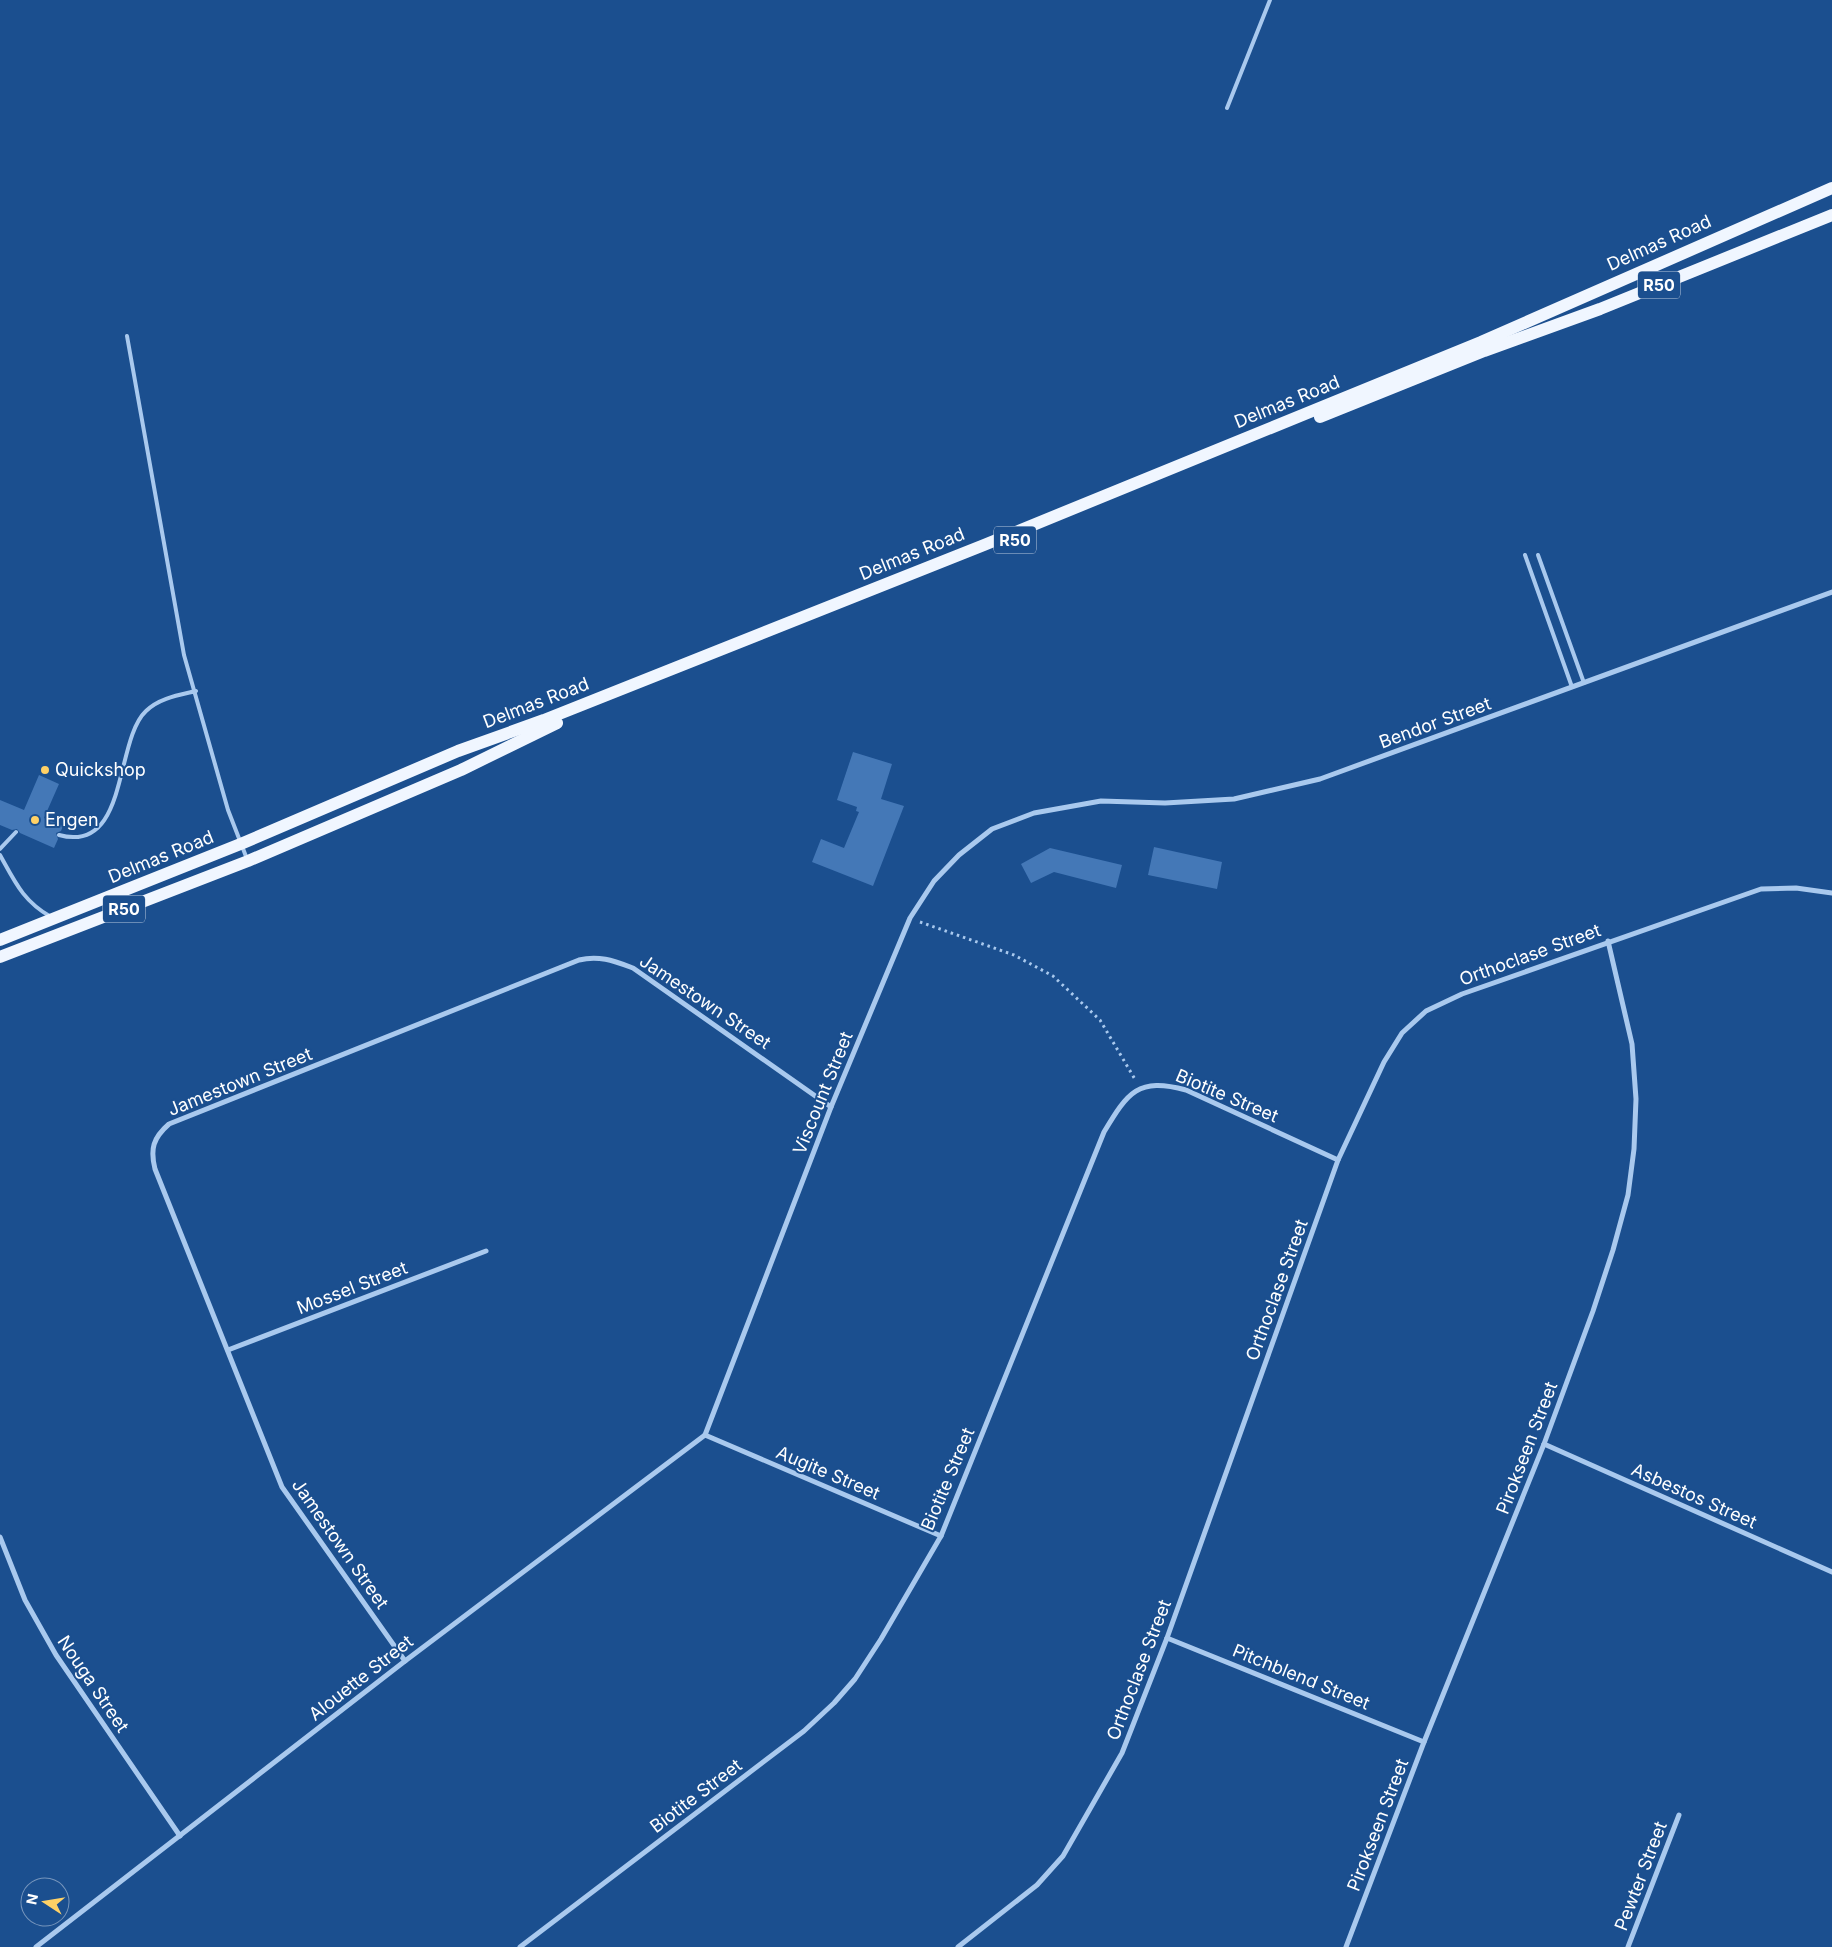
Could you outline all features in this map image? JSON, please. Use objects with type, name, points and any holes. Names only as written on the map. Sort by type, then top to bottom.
[{"type":"main road","points":[[1734,230],[1832,181]]},
{"type":"main road","name":"Delmas Road","points":[[0,940],[243,843],[458,752],[965,552],[1481,342],[1832,188]]},
{"type":"main road","name":"Delmas Road","points":[[0,957],[248,861],[461,770],[555,724],[1484,351],[1600,309],[1832,215]]},
{"type":"street","name":"Bendor Street","points":[[1034,813],[1101,801],[1165,803],[1234,798],[1320,779],[1832,592]]},
{"type":"street","name":"Viscount Street","points":[[706,1435],[831,1107],[910,918],[934,881],[959,855],[992,830],[1034,813]]},
{"type":"street","name":"Orthoclase Street","points":[[958,1947],[1036,1885],[1063,1856],[1122,1753],[1167,1638],[1338,1160],[1384,1062],[1402,1033],[1426,1011],[1462,994],[1608,941],[1761,889],[1796,888],[1832,893]]},
{"type":"street","name":"Pirokseen Street","points":[[1346,1947],[1424,1742],[1544,1444],[1614,1250],[1628,1195],[1633,1158],[1636,1099],[1632,1044],[1608,941]]},
{"type":"street","name":"Jamestown Street","points":[[405,1661],[282,1487],[155,1169],[152,1156],[153,1144],[159,1133],[169,1124],[593,956],[611,959],[633,968],[831,1107]]},
{"type":"street","name":"Biotite Street","points":[[520,1947],[804,1731],[834,1703],[854,1679],[881,1639],[940,1536],[1104,1132],[1120,1106],[1140,1088],[1163,1084],[1186,1090],[1338,1160]]},
{"type":"street","name":"Mossel Street","points":[[228,1350],[486,1251]]},
{"type":"street","name":"Augite Street","points":[[706,1435],[940,1536]]},
{"type":"street","name":"Alouette Street","points":[[36,1947],[405,1661],[706,1435]]},
{"type":"street","name":"Asbestos Street","points":[[1544,1444],[1832,1572]]},
{"type":"street","name":"Nouga Street","points":[[0,1537],[25,1600],[56,1656],[180,1836]]},
{"type":"street","name":"Pitchblend Street","points":[[1167,1638],[1424,1742]]},
{"type":"street","name":"Pewter Street","points":[[1628,1947],[1679,1815]]},
{"type":"lane","points":[[1227,108],[1270,0]]},
{"type":"lane","points":[[127,336],[184,655],[196,691],[228,810],[243,843],[248,861]]},
{"type":"lane","points":[[1525,555],[1572,687]]},
{"type":"lane","points":[[1538,555],[1584,683]]},
{"type":"lane","points":[[60,835],[80,837],[91,834],[99,828],[122,776],[138,724],[145,712],[155,704],[171,697],[196,691]]},
{"type":"lane","points":[[0,849],[16,832]]},
{"type":"lane","points":[[0,854],[19,889],[28,901],[55,919]]},
{"type":"path","points":[[910,918],[1014,955],[1054,976],[1100,1020],[1140,1088]]},
{"type":"building","points":[[853,752],[892,764],[881,799],[904,806],[873,886],[812,862],[821,839],[844,848],[859,812],[856,811],[857,807],[837,800]]},
{"type":"building","points":[[39,775],[59,784],[44,818],[63,826],[61,831],[56,833],[58,839],[54,848],[20,833],[17,829],[12,830],[0,825],[0,800],[24,810]]},
{"type":"building","points":[[1154,847],[1222,862],[1217,889],[1148,875]]},
{"type":"building","points":[[1050,848],[1122,865],[1116,888],[1054,872],[1031,883],[1021,864]]},
{"type":"place","name":"Quickshop","points":[[45,770]]},
{"type":"place","name":"Engen","points":[[35,820]]}]
